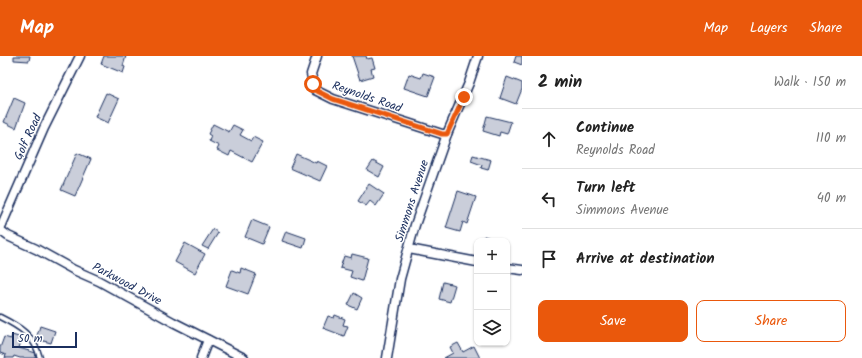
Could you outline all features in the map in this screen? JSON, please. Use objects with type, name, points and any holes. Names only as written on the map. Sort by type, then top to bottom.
[{"type":"street","name":"Golf Road","points":[[0,229],[44,128],[80,56]]},
{"type":"street","name":"Reynolds Road","points":[[317,56],[311,74],[315,90],[333,99],[442,134],[447,134]]},
{"type":"street","name":"Simmons Avenue","points":[[386,358],[400,279],[415,225],[447,134],[469,83],[478,56]]},
{"type":"street","name":"Parkwood Drive","points":[[0,229],[8,236],[36,249],[74,270],[99,281],[244,358]]},
{"type":"street","points":[[409,249],[474,261]]},
{"type":"street","points":[[510,268],[522,270]]},
{"type":"street","points":[[201,358],[208,340]]},
{"type":"lane","points":[[0,317],[21,328],[28,335],[36,346],[40,358]]},
{"type":"building","points":[[14,56],[30,56],[29,61],[14,60]]},
{"type":"building","points":[[104,56],[126,56],[123,66],[125,67],[123,73],[101,64]]},
{"type":"building","points":[[352,56],[366,56],[367,59],[372,58],[375,68],[371,69],[373,76],[360,80]]},
{"type":"building","points":[[516,56],[522,56],[522,65],[514,62]]},
{"type":"building","points":[[423,73],[435,77],[428,96],[404,88],[409,74],[421,78]]},
{"type":"building","points":[[507,77],[522,83],[522,89],[516,104],[500,98]]},
{"type":"building","points":[[106,93],[119,99],[108,123],[95,117]]},
{"type":"building","points":[[14,98],[25,103],[16,128],[4,122]]},
{"type":"building","points":[[487,116],[511,122],[507,134],[500,132],[499,136],[483,131]]},
{"type":"building","points":[[213,124],[229,132],[233,125],[243,130],[240,135],[251,141],[253,137],[263,142],[252,162],[231,151],[229,156],[217,150],[219,146],[209,141],[211,136],[208,134]]},
{"type":"building","points":[[77,153],[91,159],[75,196],[61,190]]},
{"type":"building","points":[[296,154],[327,166],[320,181],[290,168]]},
{"type":"building","points":[[473,155],[491,160],[488,170],[481,168],[482,165],[471,161]]},
{"type":"building","points":[[373,161],[384,167],[379,177],[367,170]]},
{"type":"building","points":[[369,184],[384,194],[376,206],[370,201],[366,206],[358,201]]},
{"type":"building","points":[[458,191],[476,197],[467,224],[463,222],[460,232],[446,228]]},
{"type":"building","points":[[252,220],[269,227],[262,244],[245,237]]},
{"type":"building","points":[[213,229],[218,233],[208,249],[202,246]]},
{"type":"building","points":[[286,231],[306,238],[303,248],[282,241]]},
{"type":"building","points":[[185,243],[205,254],[195,273],[175,262]]},
{"type":"building","points":[[352,254],[368,258],[362,281],[350,277],[352,271],[340,268],[344,256],[351,258]]},
{"type":"building","points":[[241,268],[256,274],[248,294],[226,286],[232,270],[240,273]]},
{"type":"building","points":[[443,282],[455,285],[450,302],[439,299]]},
{"type":"building","points":[[354,293],[362,298],[357,309],[348,305]]},
{"type":"building","points":[[335,315],[345,319],[343,325],[348,326],[344,336],[323,328],[328,316],[334,318]]},
{"type":"building","points":[[40,326],[55,331],[51,343],[36,339]]},
{"type":"building","points":[[12,335],[22,338],[19,348],[36,353],[35,358],[20,358],[14,356],[13,358],[5,358],[6,355],[0,353],[0,348],[4,337],[11,339]]},
{"type":"building","points":[[458,343],[463,352],[474,346],[480,358],[444,358],[453,353],[450,347]]},
{"type":"route","points":[[313,84],[315,90],[333,99],[442,134],[447,134],[464,97]]}]
